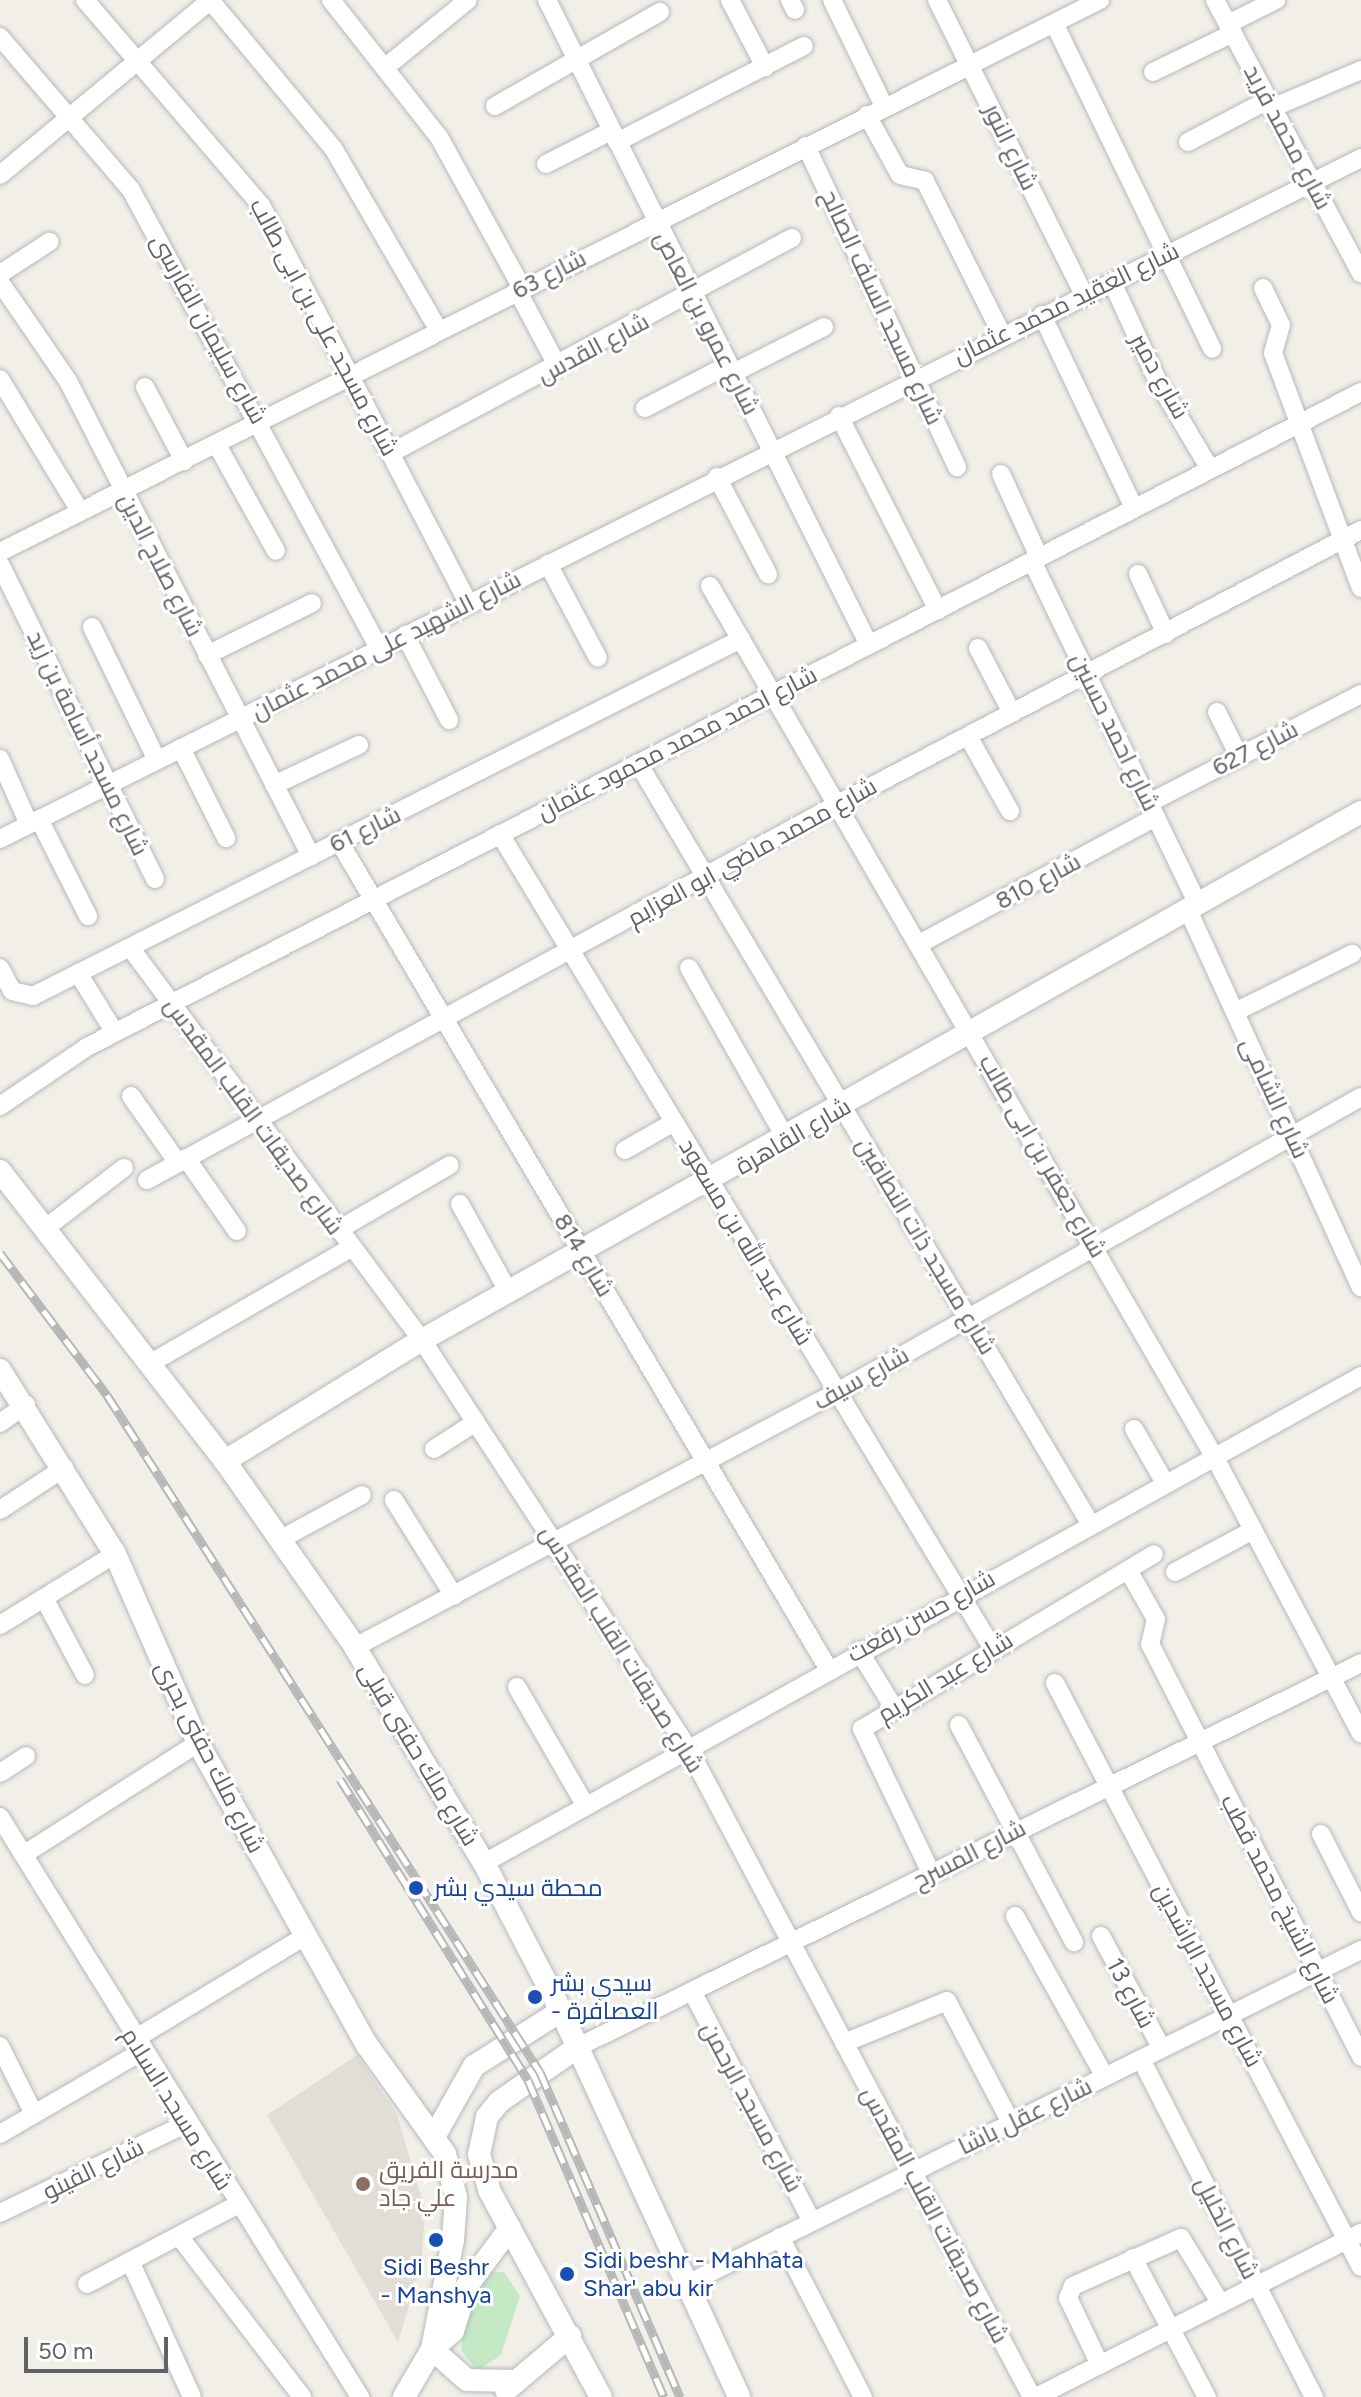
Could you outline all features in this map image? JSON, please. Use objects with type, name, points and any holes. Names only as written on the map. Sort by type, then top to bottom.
[{"type":"street","name":"شارع مسجد على بن ابى طالب","points":[[85,0],[261,205],[468,603]]},
{"type":"street","points":[[0,175],[210,0],[333,148],[439,331]]},
{"type":"street","points":[[331,0],[387,66],[439,137],[558,367]]},
{"type":"street","points":[[387,66],[468,0]]},
{"type":"street","name":"شارع عمرو بن العاص","points":[[547,0],[869,645]]},
{"type":"street","points":[[730,0],[765,67]]},
{"type":"street","points":[[832,0],[900,175],[925,181],[1002,335]]},
{"type":"street","name":"شارع النور","points":[[937,0],[1084,295]]},
{"type":"street","name":"شارع 63","points":[[0,552],[875,110],[1100,0]]},
{"type":"street","name":"شارع محمد فريد","points":[[1215,0],[1361,273]]},
{"type":"street","points":[[1153,72],[1276,0]]},
{"type":"street","points":[[495,106],[660,12]]},
{"type":"street","points":[[1054,23],[1212,349]]},
{"type":"street","name":"شارع سليمان الفارسى","points":[[0,37],[72,117],[145,213],[379,648]]},
{"type":"street","points":[[546,164],[765,67],[804,46]]},
{"type":"street","points":[[1188,142],[1270,104],[1361,70]]},
{"type":"street","name":"شارع مسجد السلف الصالح","points":[[806,146],[957,467]]},
{"type":"street","name":"شارع العقيد محمد عثمان","points":[[771,450],[1361,158]]},
{"type":"street","name":"شارع القدس","points":[[391,453],[558,367],[792,238]]},
{"type":"street","points":[[1,285],[49,242]]},
{"type":"street","name":"شارع دمير","points":[[1112,282],[1157,380],[1210,469]]},
{"type":"street","name":"شارع صلاح الدين","points":[[1,285],[68,381],[311,856]]},
{"type":"street","points":[[1263,288],[1281,325],[1273,353],[1361,588]]},
{"type":"street","points":[[1042,315],[1134,508]]},
{"type":"street","points":[[645,408],[824,327]]},
{"type":"street","points":[[0,379],[80,511]]},
{"type":"street","points":[[145,387],[184,461]]},
{"type":"street","name":"شارع احمد محمد محمود عثمان","points":[[0,1106],[115,1033],[1361,392]]},
{"type":"street","points":[[839,416],[938,610]]},
{"type":"street","points":[[217,445],[276,551]]},
{"type":"street","name":"شارع الشهيد على محمد عثمان","points":[[0,839],[771,450]]},
{"type":"street","name":"شارع احمد حسنين","points":[[1001,474],[1087,674],[1153,810],[1193,907]]},
{"type":"street","points":[[717,477],[768,574]]},
{"type":"street","name":"شارع محمد ماضي ابو العزايم","points":[[147,1180],[836,805],[1361,530]]},
{"type":"street","name":"شارع مسجد أسامة بن زيد","points":[[0,564],[106,786],[155,879]]},
{"type":"street","points":[[548,564],[598,658]]},
{"type":"street","points":[[1138,574],[1166,634]]},
{"type":"street","name":"شارع جعفر بن ابى طالب","points":[[710,586],[836,805],[973,1033],[1214,1456],[1361,1734]]},
{"type":"street","points":[[207,655],[312,603]]},
{"type":"street","points":[[92,627],[157,760]]},
{"type":"street","points":[[405,635],[449,720]]},
{"type":"street","name":"شارع 61","points":[[0,968],[12,991],[26,997],[132,950],[741,639]]},
{"type":"street","points":[[978,648],[1012,713]]},
{"type":"street","name":"شارع 627","points":[[1153,810],[1239,756],[1361,694]]},
{"type":"street","points":[[1217,712],[1239,756]]},
{"type":"street","points":[[968,736],[1010,811]]},
{"type":"street","points":[[274,785],[359,745]]},
{"type":"street","points":[[181,748],[226,838]]},
{"type":"street","points":[[0,759],[88,916]]},
{"type":"street","name":"شارع مسجد ذات النطاقين","points":[[638,763],[1090,1523]]},
{"type":"street","name":"شارع 810","points":[[919,944],[1153,810]]},
{"type":"street","name":"شارع القاهرة","points":[[225,1461],[422,1340],[711,1183],[1361,812]]},
{"type":"street","name":"شارع عبد الله بن مسعود","points":[[500,834],[993,1649]]},
{"type":"street","name":"شارع 814","points":[[340,843],[828,1668]]},
{"type":"street","name":"شارع الشامى","points":[[1193,907],[1235,1012],[1361,1287]]},
{"type":"street","name":"شارع صديقات القلب المقدس","points":[[132,950],[253,1120],[422,1340],[687,1746],[1034,2397]]},
{"type":"street","points":[[1235,1012],[1352,954]]},
{"type":"street","points":[[689,968],[786,1139]]},
{"type":"street","points":[[78,973],[115,1033]]},
{"type":"street","points":[[131,1096],[237,1231]]},
{"type":"street","name":"شارع سيف","points":[[355,1647],[837,1392],[1361,1097]]},
{"type":"street","points":[[625,1150],[674,1122]]},
{"type":"street","points":[[338,1230],[450,1165]]},
{"type":"street","points":[[47,1227],[124,1168]]},
{"type":"street","name":"شارع ملك حفنى قبلى","points":[[0,1171],[47,1227],[225,1461],[355,1647],[484,1863],[561,2011],[739,2397]]},
{"type":"street","points":[[460,1204],[509,1293]]},
{"type":"street","points":[[149,1364],[351,1248]]},
{"type":"street","name":"شارع ملك حفنى بحرى","points":[[0,1370],[26,1405],[115,1554],[198,1743],[375,2057],[435,2135],[452,2175],[456,2219],[432,2349]]},
{"type":"street","name":"شارع حسن رفعت","points":[[484,1863],[687,1746],[1090,1523],[1359,1383]]},
{"type":"street","points":[[0,1423],[26,1405]]},
{"type":"street","points":[[434,1449],[476,1422]]},
{"type":"street","points":[[1134,1429],[1165,1483]]},
{"type":"street","points":[[0,1510],[64,1468]]},
{"type":"street","points":[[281,1539],[362,1495]]},
{"type":"street","points":[[394,1500],[454,1596]]},
{"type":"street","points":[[1175,1572],[1253,1530]]},
{"type":"street","points":[[0,1625],[115,1554]]},
{"type":"street","name":"شارع عبد الكريم","points":[[931,1873],[861,1733],[894,1708],[1154,1554]]},
{"type":"street","points":[[1128,1570],[1156,1619],[1150,1644],[1198,1741]]},
{"type":"street","points":[[44,1598],[85,1675]]},
{"type":"street","points":[[859,1651],[894,1708]]},
{"type":"street","name":"شارع المسرح","points":[[578,2047],[1108,1784],[1361,1663]]},
{"type":"street","name":"شارع مسجد الراشدين","points":[[1055,1683],[1229,2015],[1354,2236],[1361,2267]]},
{"type":"street","points":[[517,1687],[585,1805]]},
{"type":"street","points":[[959,1725],[1074,1942]]},
{"type":"street","name":"شارع الشيخ محمد قطب","points":[[1198,1741],[1361,2057]]},
{"type":"street","points":[[13,1851],[198,1743]]},
{"type":"street","points":[[0,1773],[26,1756]]},
{"type":"street","name":"شارع مسجد السلام","points":[[0,1817],[13,1851],[360,2397]]},
{"type":"street","points":[[1321,1834],[1361,1912]]},
{"type":"street","points":[[1015,1916],[1105,2077]]},
{"type":"street","points":[[0,2134],[307,1935]]},
{"type":"street","name":"شارع 13","points":[[1101,1936],[1162,2049]]},
{"type":"street","name":"شارع عقل باشا","points":[[689,2283],[1361,1950]]},
{"type":"street","name":"شارع مسجد الرحمن","points":[[692,1991],[812,2222]]},
{"type":"street","points":[[844,2043],[947,2001],[1011,2123]]},
{"type":"street","points":[[435,2135],[474,2066],[561,2011]]},
{"type":"street","points":[[0,2046],[34,2114]]},
{"type":"street","points":[[578,2047],[509,2093],[487,2117],[482,2172],[601,2397]]},
{"type":"street","name":"شارع الخليل","points":[[1141,2059],[1314,2397]]},
{"type":"street","name":"شارع الفينو","points":[[0,2213],[186,2124]]},
{"type":"street","points":[[87,2284],[237,2205]]},
{"type":"street","points":[[404,2397],[432,2349],[453,2331],[467,2286],[510,2228]]},
{"type":"street","points":[[179,2236],[302,2397]]},
{"type":"street","points":[[1034,2397],[1354,2236]]},
{"type":"street","points":[[780,2237],[863,2397]]},
{"type":"street","points":[[1100,2365],[1067,2293],[1133,2258],[1186,2240],[1221,2304]]},
{"type":"street","points":[[1133,2258],[1207,2397]]},
{"type":"street","points":[[130,2261],[192,2397]]},
{"type":"street","points":[[432,2349],[467,2380],[507,2389],[570,2336]]},
{"type":"shaded area","name":"مدرسة الفريق علي جاد","points":[[357,2055],[397,2114],[425,2210],[421,2267],[398,2342],[267,2115]]},
{"type":"green space","points":[[488,2272],[504,2272],[520,2296],[501,2355],[477,2371],[461,2350],[465,2306]]},
{"type":"railway","points":[[0,1253],[107,1395],[540,2072],[680,2397]]},
{"type":"railway","points":[[340,1779],[528,2080],[664,2397]]},
{"type":"place","name":"محطة سيدي بشر","points":[[416,1888]]},
{"type":"place","name":"سيدي بشر - العصافرة","points":[[535,1997]]},
{"type":"place","name":"مدرسة الفريق علي جاد","points":[[363,2184]]},
{"type":"place","name":"Sidi Beshr - Manshya","points":[[436,2240]]},
{"type":"place","name":"Sidi beshr - Mahhata Shar' abu kir","points":[[567,2274]]}]
